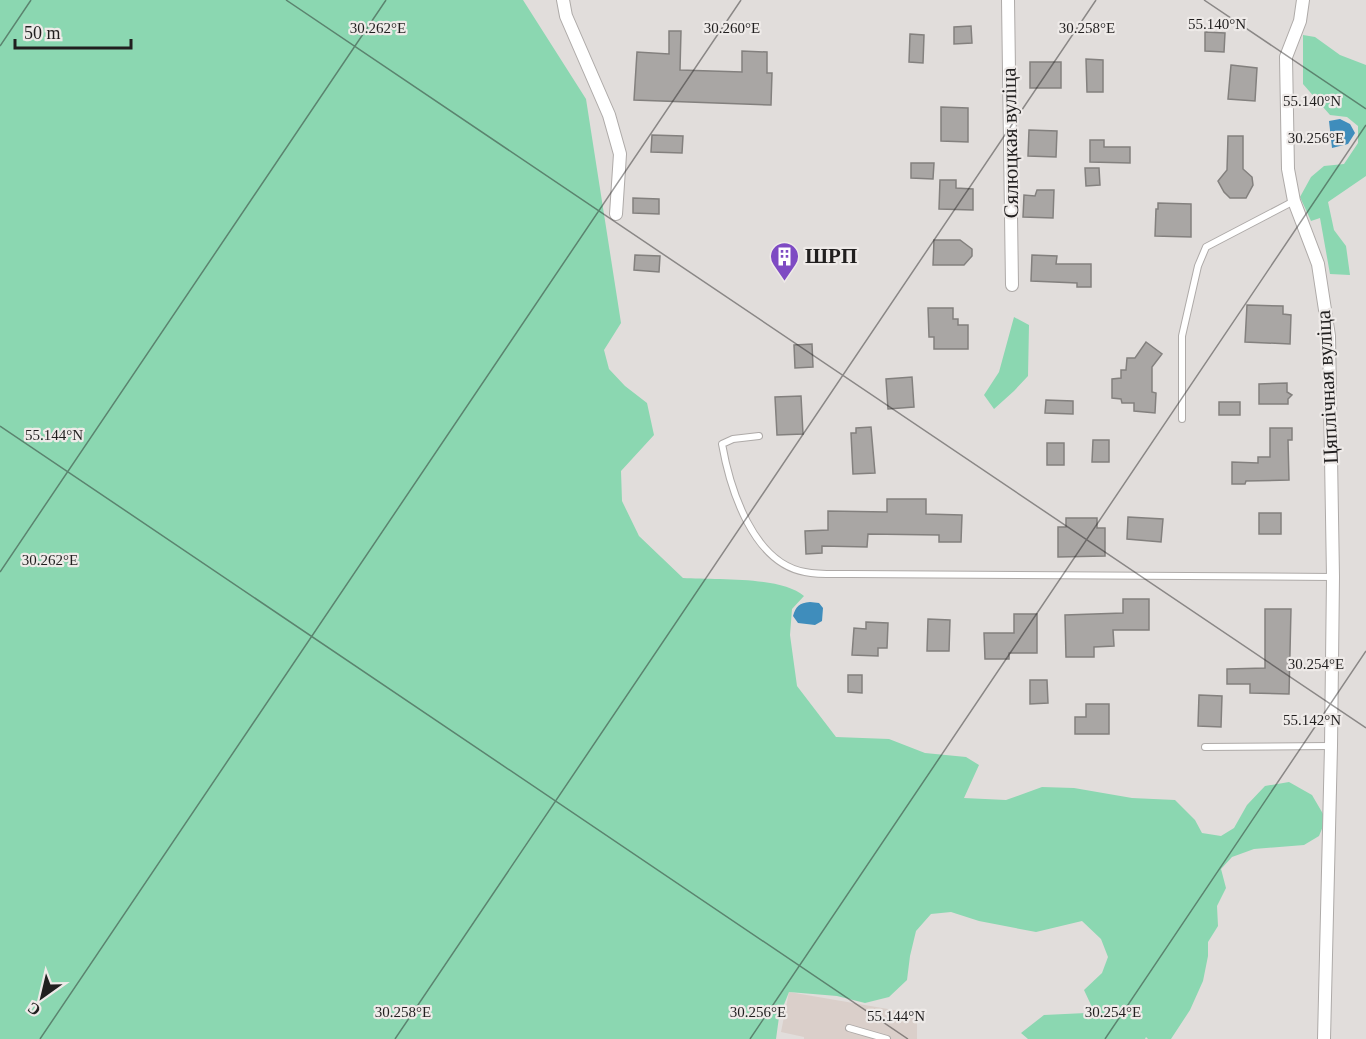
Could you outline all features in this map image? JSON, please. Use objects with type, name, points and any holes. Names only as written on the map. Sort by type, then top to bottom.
[{"type":"street","points":[[562,0],[566,16],[609,115],[620,154],[616,214]]},
{"type":"street","name":"Сялюцкая вуліца","points":[[1008,0],[1012,285]]},
{"type":"street","name":"Цяплічная вуліца","points":[[1303,0],[1300,21],[1286,57],[1288,169],[1294,201],[1318,264],[1329,336],[1333,576],[1324,1039]]},
{"type":"lane","points":[[1182,419],[1182,336],[1198,266],[1206,247],[1294,201]]},
{"type":"lane","points":[[759,436],[733,439],[722,444],[728,474],[755,538],[773,558],[803,572],[1333,576]]},
{"type":"lane","points":[[1204,747],[1331,746]]},
{"type":"lane","points":[[849,1028],[887,1039]]},
{"type":"shaded area","points":[[789,992],[917,1014],[917,1039],[804,1039],[804,1037],[781,1032]]},
{"type":"green space","points":[[0,0],[523,0],[586,99],[621,323],[604,350],[609,369],[625,386],[647,403],[654,435],[621,471],[622,501],[639,536],[683,578],[764,582],[780,585],[804,596],[792,609],[790,635],[797,686],[836,737],[889,739],[925,753],[966,757],[979,765],[964,798],[1006,800],[1042,787],[1074,788],[1132,798],[1175,800],[1195,820],[1202,833],[1221,836],[1234,828],[1247,805],[1265,786],[1289,782],[1312,795],[1326,819],[1319,836],[1304,845],[1254,849],[1232,857],[1221,869],[1226,888],[1217,906],[1218,926],[1208,942],[1203,981],[1190,1010],[1171,1039],[1148,1039],[1146,1037],[1145,1039],[1028,1039],[1021,1033],[1044,1015],[1086,1013],[1091,1005],[1084,990],[1102,973],[1108,957],[1101,939],[1082,921],[1036,932],[979,921],[951,912],[931,914],[916,931],[907,980],[889,997],[865,1003],[837,996],[789,992],[779,1017],[776,1039],[0,1039]]},
{"type":"green space","points":[[1303,35],[1315,37],[1340,55],[1366,65],[1366,176],[1328,202],[1334,230],[1346,246],[1350,275],[1330,274],[1320,218],[1311,221],[1300,197],[1311,177],[1324,166],[1344,164],[1358,143],[1358,126],[1347,117],[1330,115],[1303,84]]},
{"type":"green space","points":[[1014,317],[1029,325],[1028,376],[994,409],[984,395],[999,372]]},
{"type":"water","points":[[1340,119],[1350,124],[1355,133],[1348,144],[1332,148],[1329,121]]},
{"type":"water","points":[[819,603],[823,608],[822,621],[815,625],[798,623],[793,616],[795,610],[801,604]]},
{"type":"building","points":[[971,26],[972,43],[954,44],[954,27]]},
{"type":"building","points":[[669,31],[681,31],[680,70],[742,72],[742,51],[767,52],[767,73],[772,73],[771,105],[634,100],[637,52],[669,54]]},
{"type":"building","points":[[1205,32],[1225,33],[1224,52],[1205,51]]},
{"type":"building","points":[[910,34],[924,35],[923,63],[909,62]]},
{"type":"building","points":[[1086,59],[1103,60],[1103,92],[1087,92]]},
{"type":"building","points":[[1030,62],[1061,62],[1061,88],[1030,88]]},
{"type":"building","points":[[1231,65],[1257,68],[1255,101],[1228,99]]},
{"type":"building","points":[[941,107],[968,108],[968,142],[941,141]]},
{"type":"building","points":[[1029,130],[1057,131],[1056,157],[1028,156]]},
{"type":"building","points":[[652,135],[683,136],[682,153],[651,152]]},
{"type":"building","points":[[1228,136],[1243,136],[1243,169],[1252,177],[1253,185],[1246,198],[1230,198],[1218,181],[1227,170]]},
{"type":"building","points":[[1090,140],[1104,140],[1104,147],[1130,147],[1130,163],[1090,162]]},
{"type":"building","points":[[911,163],[934,163],[933,179],[911,178]]},
{"type":"building","points":[[1085,168],[1099,168],[1100,185],[1086,186]]},
{"type":"building","points":[[940,180],[956,180],[956,188],[973,189],[973,210],[939,209]]},
{"type":"building","points":[[1037,190],[1054,190],[1053,218],[1023,217],[1024,195],[1035,196]]},
{"type":"building","points":[[633,198],[659,199],[659,214],[633,213]]},
{"type":"building","points":[[1158,203],[1191,204],[1191,237],[1155,236]]},
{"type":"building","points":[[934,240],[960,240],[972,249],[972,256],[964,265],[933,265]]},
{"type":"building","points":[[635,255],[660,256],[659,272],[634,270]]},
{"type":"building","points":[[1032,255],[1057,256],[1056,264],[1091,264],[1091,287],[1077,287],[1077,283],[1031,281]]},
{"type":"building","points":[[1247,305],[1283,306],[1283,314],[1291,315],[1290,344],[1245,342]]},
{"type":"building","points":[[928,308],[953,308],[953,319],[958,319],[958,325],[968,325],[968,349],[934,349],[934,337],[929,337]]},
{"type":"building","points":[[1146,342],[1162,354],[1152,367],[1152,392],[1156,393],[1155,413],[1134,411],[1134,403],[1122,403],[1121,399],[1112,398],[1112,379],[1121,378],[1121,370],[1126,370],[1127,358],[1135,358]]},
{"type":"building","points":[[812,344],[813,367],[795,368],[794,345]]},
{"type":"building","points":[[912,377],[914,407],[888,409],[886,379]]},
{"type":"building","points":[[1287,383],[1287,392],[1292,395],[1288,399],[1288,404],[1259,404],[1259,384]]},
{"type":"building","points":[[801,396],[803,434],[777,435],[775,397]]},
{"type":"building","points":[[1046,400],[1073,401],[1073,414],[1045,413]]},
{"type":"building","points":[[1219,402],[1240,402],[1240,415],[1219,415]]},
{"type":"building","points":[[871,427],[875,473],[853,474],[851,433],[856,433],[856,428]]},
{"type":"building","points":[[1270,428],[1292,428],[1292,440],[1288,440],[1289,480],[1246,481],[1245,484],[1232,484],[1232,462],[1258,463],[1258,457],[1270,457]]},
{"type":"building","points":[[1093,440],[1109,440],[1109,462],[1092,462]]},
{"type":"building","points":[[1047,443],[1064,443],[1064,465],[1047,465]]},
{"type":"building","points":[[887,499],[926,499],[926,514],[962,515],[961,542],[939,542],[939,535],[868,534],[867,547],[822,546],[822,553],[806,554],[805,531],[828,530],[828,511],[887,512]]},
{"type":"building","points":[[1259,513],[1281,513],[1281,534],[1259,534]]},
{"type":"building","points":[[1128,517],[1163,519],[1161,542],[1127,539]]},
{"type":"building","points":[[1066,518],[1097,518],[1097,528],[1105,528],[1105,556],[1058,557],[1058,527],[1066,527]]},
{"type":"building","points":[[1123,599],[1149,599],[1149,630],[1113,630],[1114,646],[1094,647],[1094,657],[1066,657],[1065,615],[1123,613]]},
{"type":"building","points":[[1265,609],[1291,609],[1289,694],[1250,693],[1250,684],[1227,684],[1227,669],[1265,668]]},
{"type":"building","points":[[1014,614],[1037,614],[1037,653],[1009,653],[1009,659],[985,659],[984,633],[1014,633]]},
{"type":"building","points":[[928,619],[950,620],[949,651],[927,651]]},
{"type":"building","points":[[866,622],[888,623],[887,648],[878,648],[878,656],[852,655],[854,628],[866,629]]},
{"type":"building","points":[[848,675],[862,675],[862,693],[848,692]]},
{"type":"building","points":[[1030,680],[1047,680],[1048,703],[1030,704]]},
{"type":"building","points":[[1199,695],[1222,696],[1221,727],[1198,726]]},
{"type":"building","points":[[1086,704],[1109,704],[1109,734],[1075,734],[1075,717],[1086,717]]},
{"type":"place","name":"ШРП","points":[[784,282]]}]
